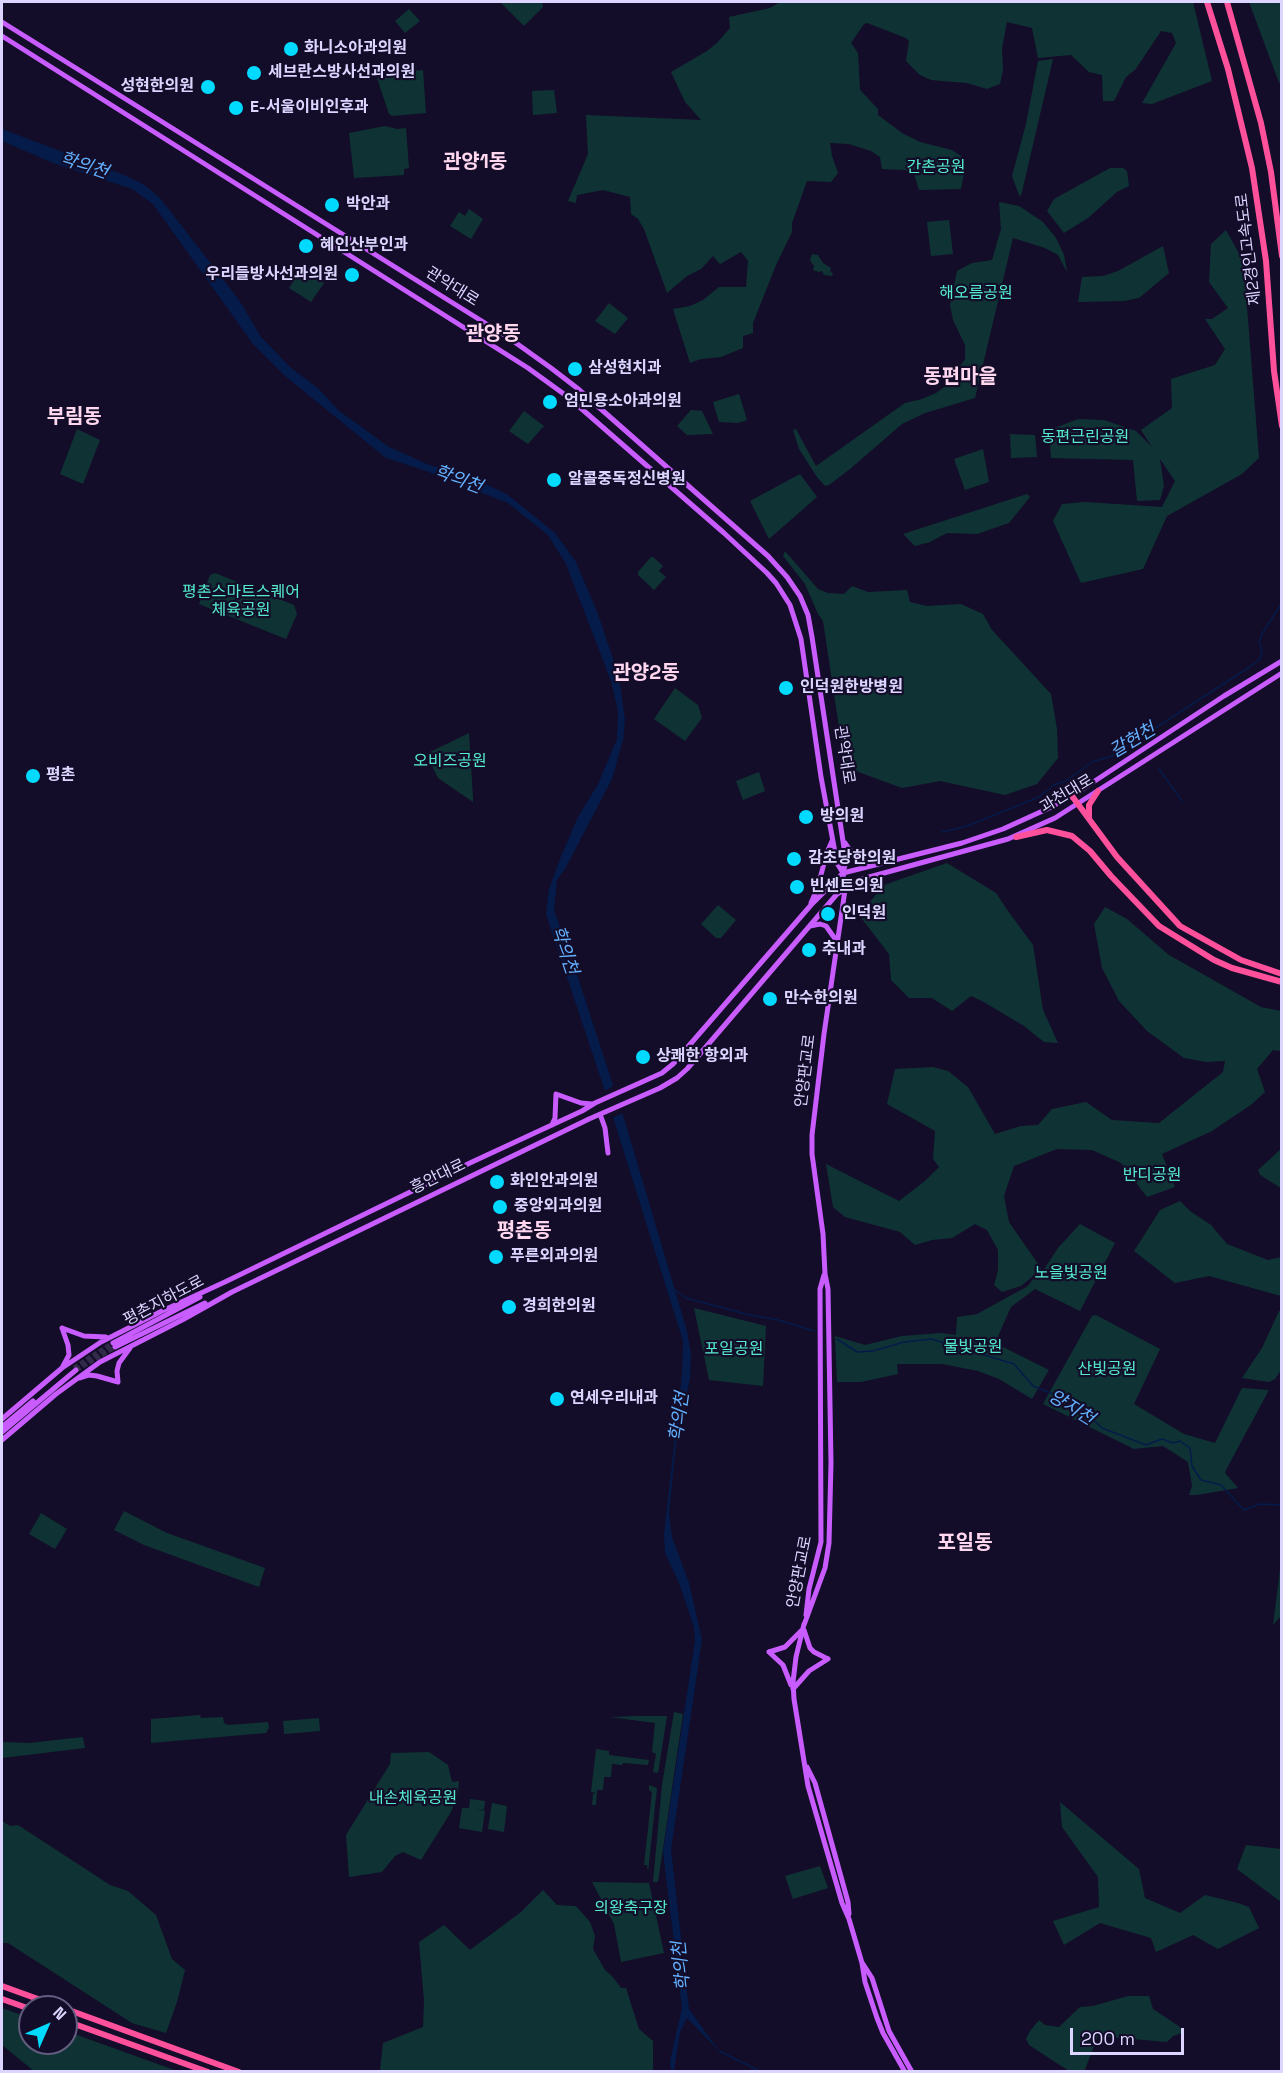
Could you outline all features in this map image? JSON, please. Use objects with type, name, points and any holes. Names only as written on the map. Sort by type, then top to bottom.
[{"type":"highway","name":"제2경인고속도로","points":[[1207,2],[1233,89],[1254,179],[1266,261],[1274,371],[1281,426]]},
{"type":"highway","name":"제2경인고속도로","points":[[1227,2],[1261,123],[1271,172],[1281,256]]},
{"type":"highway","points":[[1089,818],[1089,805],[1098,791]]},
{"type":"highway","points":[[1072,796],[1117,857],[1180,927],[1241,960],[1281,974]]},
{"type":"highway","points":[[1016,837],[1047,830],[1072,836],[1090,851],[1159,926],[1232,968],[1281,982]]},
{"type":"highway","points":[[2,1986],[27,1995]]},
{"type":"highway","points":[[2,1999],[18,2005]]},
{"type":"highway","points":[[78,2013],[239,2072]]},
{"type":"highway","points":[[78,2025],[208,2072]]},
{"type":"main road","name":"관악대로","points":[[2,22],[509,338],[577,388],[772,560],[800,596],[808,615],[843,838],[846,861],[843,873]]},
{"type":"main road","name":"관악대로","points":[[2,36],[528,368],[568,397],[767,573],[790,605],[801,639],[818,761],[837,863],[843,873]]},
{"type":"main road","name":"과천대로","points":[[843,873],[962,843],[1003,830],[1072,796],[1281,661]]},
{"type":"main road","name":"과천대로","points":[[845,890],[862,879],[1016,837],[1055,818],[1281,673]]},
{"type":"main road","points":[[843,838],[858,858],[867,857],[881,862]]},
{"type":"main road","points":[[807,910],[818,887],[826,855],[833,839]]},
{"type":"main road","name":"안양판교로","points":[[843,873],[845,890],[812,1135],[812,1154],[828,1289],[831,1440],[829,1544],[825,1568],[796,1657],[793,1689],[808,1786],[862,1963],[865,1982],[883,2033],[905,2072]]},
{"type":"main road","name":"흥안대로","points":[[2,1419],[62,1368],[101,1342],[662,1072],[673,1064],[807,910],[843,873]]},
{"type":"main road","name":"흥안대로","points":[[2,1440],[75,1379],[133,1344],[232,1292],[349,1235],[634,1098],[666,1085],[687,1069],[808,926],[837,894],[845,890]]},
{"type":"main road","points":[[808,926],[820,924],[826,926],[838,943]]},
{"type":"main road","points":[[552,1125],[555,1119],[556,1094],[581,1103],[593,1104]]},
{"type":"main road","points":[[601,1114],[608,1153]]},
{"type":"main road","points":[[366,1214],[370,1225]]},
{"type":"main road","points":[[344,1224],[349,1235]]},
{"type":"main road","name":"안양판교로","points":[[804,1627],[809,1589],[821,1542],[820,1289],[825,1274]]},
{"type":"main road","name":"평촌지하도로","points":[[227,1281],[114,1345],[232,1292]]},
{"type":"main road","points":[[62,1368],[69,1355],[62,1328],[92,1338],[119,1333]]},
{"type":"main road","points":[[75,1379],[88,1375],[118,1382],[119,1364],[133,1344]]},
{"type":"main road","points":[[2,1427],[75,1369],[2,1432]]},
{"type":"main road","points":[[804,1627],[810,1648],[828,1659],[809,1671],[793,1689],[783,1665],[769,1652],[785,1647],[804,1627]]},
{"type":"main road","name":"안양판교로","points":[[862,1963],[872,1978],[889,2031],[912,2072]]},
{"type":"green space","points":[[500,2],[542,2],[543,7],[524,26]]},
{"type":"green space","name":"간촌공원","points":[[780,2],[1193,2],[1212,81],[1152,104],[1142,103],[1176,43],[1172,33],[1161,31],[1135,70],[1126,77],[1114,101],[1103,101],[1102,75],[1089,72],[1071,55],[1038,58],[1032,28],[1007,22],[1002,48],[1003,70],[1000,84],[987,89],[967,83],[931,80],[920,75],[906,61],[909,41],[906,38],[867,23],[864,24],[851,43],[858,53],[860,90],[878,109],[878,115],[902,133],[920,142],[952,150],[961,156],[965,168],[961,189],[919,190],[914,174],[905,170],[882,169],[880,157],[871,151],[849,144],[830,143],[838,173],[831,182],[807,181],[792,223],[792,232],[753,323],[753,333],[743,336],[743,348],[721,357],[701,359],[690,363],[673,309],[690,306],[703,300],[719,287],[746,287],[748,261],[741,252],[720,264],[713,256],[701,269],[687,276],[667,293],[644,229],[638,219],[631,214],[630,197],[603,190],[577,195],[576,203],[568,201],[588,154],[586,115],[701,120],[685,102],[671,72],[717,43],[730,28],[729,17],[770,8]]},
{"type":"green space","points":[[1249,2],[1281,2],[1281,86],[1278,80]]},
{"type":"green space","points":[[409,9],[420,21],[405,33],[395,21]]},
{"type":"green space","points":[[1053,59],[1021,196],[1012,176],[1026,124],[1038,61]]},
{"type":"green space","points":[[423,70],[426,113],[392,116],[389,114],[377,78],[378,73]]},
{"type":"green space","points":[[554,90],[557,113],[533,115],[532,91]]},
{"type":"green space","points":[[385,126],[397,129],[406,128],[409,168],[404,169],[404,175],[354,178],[349,133]]},
{"type":"green space","points":[[1110,168],[1123,168],[1127,171],[1129,186],[1117,192],[1088,218],[1064,233],[1047,211],[1054,199]]},
{"type":"green space","name":"해오름공원","points":[[999,202],[1019,206],[1043,222],[1056,238],[1064,255],[1067,272],[1058,255],[1045,248],[1013,238],[975,398],[925,413],[902,424],[850,469],[825,486],[799,449],[793,430],[796,429],[816,466],[905,403],[936,393],[947,385],[965,359],[965,345],[953,320],[950,305],[957,271],[972,263],[992,260],[1001,229]]},
{"type":"green space","points":[[469,209],[483,219],[471,239],[450,226],[459,212],[465,216]]},
{"type":"green space","points":[[949,220],[953,254],[931,256],[927,222]]},
{"type":"green space","name":"동편근린공원","points":[[1226,230],[1247,268],[1246,295],[1259,458],[1242,474],[1167,516],[1143,569],[1081,583],[1053,521],[1062,504],[1085,502],[1162,507],[1175,481],[1160,459],[1164,486],[1160,500],[1137,501],[1133,460],[1051,458],[1049,430],[1078,419],[1104,420],[1136,431],[1152,447],[1141,430],[1172,408],[1171,379],[1215,365],[1225,349],[1205,319],[1212,319],[1228,308],[1209,282],[1211,244]]},
{"type":"green space","points":[[1163,246],[1169,273],[1139,298],[1124,301],[1078,302],[1082,277],[1103,276],[1118,271]]},
{"type":"green space","points":[[812,254],[818,255],[823,263],[831,268],[832,276],[813,270],[814,266],[810,260]]},
{"type":"green space","points":[[307,271],[324,283],[311,302],[289,288],[296,277],[302,280]]},
{"type":"green space","points":[[609,303],[628,318],[615,334],[595,321]]},
{"type":"green space","points":[[739,394],[747,420],[738,423],[719,422],[713,402]]},
{"type":"green space","points":[[691,410],[702,411],[713,434],[687,435],[677,426]]},
{"type":"green space","points":[[524,411],[544,426],[528,444],[509,431]]},
{"type":"green space","points":[[77,429],[100,440],[83,484],[60,474]]},
{"type":"green space","points":[[1010,434],[1035,435],[1037,457],[1011,458]]},
{"type":"green space","points":[[983,449],[989,482],[965,490],[954,459]]},
{"type":"green space","points":[[800,474],[817,497],[769,539],[750,501]]},
{"type":"green space","points":[[1027,494],[1030,497],[1009,523],[977,534],[947,533],[930,542],[915,546],[903,534]]},
{"type":"green space","points":[[785,551],[818,589],[828,593],[844,594],[852,586],[868,592],[907,590],[910,602],[927,606],[961,604],[983,614],[992,630],[1051,694],[1057,729],[1058,758],[1037,784],[1005,795],[940,781],[902,788],[845,767],[823,621],[805,584],[783,556]]},
{"type":"green space","points":[[651,557],[663,566],[659,571],[666,577],[654,590],[638,575]]},
{"type":"green space","name":"평촌스마트스퀘어 체육공원","points":[[215,573],[294,605],[297,614],[286,639],[199,604],[210,575]]},
{"type":"green space","points":[[675,688],[698,705],[702,718],[685,741],[654,719]]},
{"type":"green space","name":"오비즈공원","points":[[469,733],[473,802],[438,778],[426,754]]},
{"type":"green space","points":[[759,772],[765,791],[743,800],[736,781]]},
{"type":"green space","points":[[947,863],[996,893],[1033,945],[1043,1010],[1058,1043],[1044,1042],[1024,1026],[971,996],[952,1011],[932,998],[909,998],[891,980],[889,954],[859,915],[884,885]]},
{"type":"green space","points":[[718,905],[736,920],[721,938],[716,938],[701,924]]},
{"type":"green space","points":[[1105,907],[1127,919],[1169,955],[1261,1007],[1281,1011],[1281,1051],[1273,1050],[1257,1069],[1265,1092],[1252,1104],[1212,1131],[1162,1154],[1175,1187],[1147,1197],[1121,1163],[1092,1150],[1057,1149],[1014,1166],[1004,1196],[1009,1222],[1043,1271],[1058,1248],[1080,1224],[1115,1243],[1080,1311],[1035,1289],[1011,1307],[995,1343],[1049,1370],[1032,1399],[999,1379],[978,1371],[942,1364],[897,1364],[898,1374],[861,1382],[837,1382],[835,1336],[865,1345],[902,1336],[941,1333],[956,1335],[957,1317],[977,1314],[1028,1286],[1038,1272],[1021,1286],[1002,1292],[994,1285],[998,1271],[998,1250],[987,1230],[975,1224],[952,1238],[915,1245],[900,1232],[845,1217],[833,1207],[826,1164],[899,1201],[939,1167],[933,1159],[935,1131],[887,1104],[895,1069],[933,1067],[948,1071],[968,1087],[995,1134],[1021,1126],[1038,1125],[1052,1109],[1086,1102],[1112,1120],[1159,1123],[1223,1072],[1225,1061],[1206,1062],[1184,1058],[1147,1031],[1119,1001],[1102,968],[1094,924]]},
{"type":"green space","points":[[1281,1149],[1281,1188],[1260,1175],[1258,1170]]},
{"type":"green space","points":[[1180,1201],[1211,1225],[1227,1244],[1268,1260],[1281,1257],[1281,1296],[1209,1276],[1175,1283],[1134,1251],[1160,1210]]},
{"type":"green space","name":"포일공원","points":[[694,1308],[766,1326],[763,1386],[709,1380]]},
{"type":"green space","points":[[1279,1311],[1282,1311],[1281,1370],[1275,1379],[1269,1382],[1242,1378],[1262,1348]]},
{"type":"green space","name":"산빛공원","points":[[1096,1315],[1160,1349],[1134,1404],[1184,1434],[1215,1443],[1242,1388],[1269,1390],[1225,1473],[1238,1488],[1189,1495],[1192,1486],[1188,1462],[1163,1446],[1134,1449],[1043,1404],[1092,1316]]},
{"type":"green space","points":[[124,1511],[167,1533],[265,1568],[259,1587],[144,1545],[114,1530]]},
{"type":"green space","points":[[41,1513],[67,1529],[55,1549],[29,1534]]},
{"type":"green space","points":[[1281,1562],[1281,1616],[1273,1625]]},
{"type":"green space","points":[[674,1712],[683,1714],[658,1882],[653,1882],[662,1785]]},
{"type":"green space","points":[[200,1715],[201,1718],[223,1717],[224,1723],[228,1725],[268,1722],[269,1728],[266,1733],[151,1743],[151,1719]]},
{"type":"green space","points":[[667,1716],[658,1773],[653,1772],[656,1754],[652,1752],[655,1723],[610,1717]]},
{"type":"green space","points":[[319,1718],[320,1731],[284,1734],[283,1721]]},
{"type":"green space","points":[[83,1737],[85,1748],[2,1758],[2,1742],[29,1743]]},
{"type":"green space","points":[[596,1749],[609,1751],[609,1755],[649,1760],[648,1765],[612,1764],[611,1777],[604,1777],[603,1790],[597,1790],[596,1805],[592,1805],[593,1794],[596,1793],[591,1792]]},
{"type":"green space","name":"내손체육공원","points":[[429,1752],[448,1765],[452,1782],[459,1781],[458,1793],[451,1812],[421,1860],[403,1852],[395,1856],[382,1872],[349,1877],[346,1835],[390,1764],[391,1753]]},
{"type":"green space","points":[[649,1785],[657,1788],[648,1872],[647,1865],[644,1865],[652,1792],[649,1790]]},
{"type":"green space","points":[[470,1799],[485,1801],[484,1810],[475,1809],[485,1811],[482,1832],[459,1828],[462,1808],[469,1808]]},
{"type":"green space","points":[[1060,1802],[1139,1869],[1145,1898],[1180,1913],[1205,1895],[1238,1903],[1249,1907],[1259,1928],[1218,1949],[1193,1935],[1156,1952],[1151,1938],[1100,1923],[1064,1945],[1053,1921],[1099,1907],[1098,1877],[1062,1827]]},
{"type":"green space","points":[[492,1803],[507,1806],[504,1832],[488,1829]]},
{"type":"green space","points":[[2,1821],[10,1826],[18,1825],[110,1885],[128,1891],[156,1915],[172,1959],[185,1970],[166,2033],[132,2023],[8,1943],[2,1943]]},
{"type":"green space","points":[[1246,1845],[1281,1849],[1281,1902],[1237,1869]]},
{"type":"green space","points":[[820,1866],[828,1888],[793,1899],[785,1876]]},
{"type":"green space","name":"의왕축구장","points":[[592,1882],[649,1883],[664,1953],[621,1962],[614,1924]]},
{"type":"green space","points":[[543,1890],[557,1905],[576,1906],[590,1922],[595,1936],[593,1949],[605,1970],[621,1988],[626,1988],[639,2029],[653,2041],[653,2071],[380,2071],[383,2043],[423,2027],[424,2000],[419,1942],[444,1925],[470,1950],[521,1912]]},
{"type":"green space","points":[[1128,1996],[1149,1996],[1153,2009],[1180,2027],[1182,2033],[1173,2036],[1167,2042],[1098,2036],[1084,2072],[1069,2071],[1029,2045],[1026,2039],[1039,2020],[1045,2025],[1059,2027],[1080,2007],[1093,2006]]},
{"type":"green space","points":[[2,2008],[18,2014],[18,2055],[78,2055],[78,2035],[177,2071],[34,2071],[2,2045]]},
{"type":"water","name":"학의천","points":[[2,129],[143,184],[160,198],[239,300],[261,337],[291,368],[319,389],[338,410],[389,447],[427,464],[475,479],[508,495],[555,533],[576,562],[598,614],[619,677],[625,720],[623,740],[612,779],[557,880],[554,911],[626,1125],[687,1331],[691,1354],[690,1379],[676,1444],[669,1512],[672,1537],[689,1583],[702,1640],[671,1849],[689,2009],[719,2051],[687,2018],[680,2032],[674,2071],[671,2071],[670,2061],[682,2008],[663,1852],[695,1641],[694,1627],[679,1583],[665,1553],[664,1535],[682,1374],[683,1341],[603,1085],[546,914],[549,889],[560,859],[577,819],[598,784],[617,739],[618,711],[611,681],[566,564],[548,535],[508,503],[386,458],[285,376],[253,344],[153,204],[132,189],[53,163],[2,141]]},
{"type":"pier","points":[[616,1085],[625,1112],[610,1119],[602,1092]]},
{"type":"waterway","name":"갈현천","points":[[942,832],[967,826],[1039,797],[1092,762],[1112,756],[1251,666],[1259,660],[1262,651],[1259,642],[1262,634],[1282,603]]},
{"type":"waterway","points":[[1159,769],[1182,801]]},
{"type":"waterway","name":"양지천","points":[[675,1290],[686,1298],[814,1331]]},
{"type":"waterway","name":"양지천","points":[[837,1339],[857,1352],[931,1339],[1014,1364],[1033,1386],[1058,1396],[1085,1412],[1102,1428],[1146,1445],[1162,1439],[1173,1443],[1180,1441],[1190,1448],[1192,1466],[1201,1480],[1221,1485],[1244,1510],[1260,1504],[1282,1505]]},
{"type":"waterway","points":[[719,2051],[762,2072]]},
{"type":"tunnel","points":[[74,1368],[113,1343]]},
{"type":"tunnel","points":[[76,1370],[115,1347]]},
{"type":"place","name":"화니소아과의원","points":[[291,49]]},
{"type":"place","name":"세브란스방사선과의원","points":[[254,73]]},
{"type":"place","name":"성현한의원","points":[[208,87]]},
{"type":"place","name":"E-서울이비인후과","points":[[236,108]]},
{"type":"place","name":"박안과","points":[[332,205]]},
{"type":"place","name":"혜인산부인과","points":[[306,246]]},
{"type":"place","name":"우리들방사선과의원","points":[[352,275]]},
{"type":"place","name":"삼성현치과","points":[[575,369]]},
{"type":"place","name":"엄민용소아과의원","points":[[550,402]]},
{"type":"place","name":"알콜중독정신병원","points":[[554,480]]},
{"type":"place","name":"인덕원한방병원","points":[[786,688]]},
{"type":"place","name":"평촌","points":[[33,776]]},
{"type":"place","name":"방의원","points":[[806,817]]},
{"type":"place","name":"감초당한의원","points":[[794,859]]},
{"type":"place","name":"빈센트의원","points":[[797,887]]},
{"type":"place","name":"인덕원","points":[[828,914]]},
{"type":"place","name":"추내과","points":[[809,950]]},
{"type":"place","name":"만수한의원","points":[[770,999]]},
{"type":"place","name":"상쾌한 항외과","points":[[643,1057]]},
{"type":"place","name":"화인안과의원","points":[[497,1182]]},
{"type":"place","name":"중앙외과의원","points":[[500,1207]]},
{"type":"place","name":"푸른외과의원","points":[[496,1257]]},
{"type":"place","name":"경희한의원","points":[[509,1307]]},
{"type":"place","name":"연세우리내과","points":[[557,1399]]},
{"type":"district","name":"관양1동","points":[[475,163]]},
{"type":"district","name":"관양동","points":[[493,335]]},
{"type":"district","name":"동편마을","points":[[960,378]]},
{"type":"district","name":"부림동","points":[[74,418]]},
{"type":"district","name":"관양2동","points":[[646,674]]},
{"type":"district","name":"평촌동","points":[[524,1232]]},
{"type":"district","name":"포일동","points":[[965,1544]]},
{"type":"park label","name":"반디공원","points":[[1152,1176]]},
{"type":"park label","name":"노을빛공원","points":[[1071,1274]]},
{"type":"park label","name":"물빛공원","points":[[973,1348]]}]
